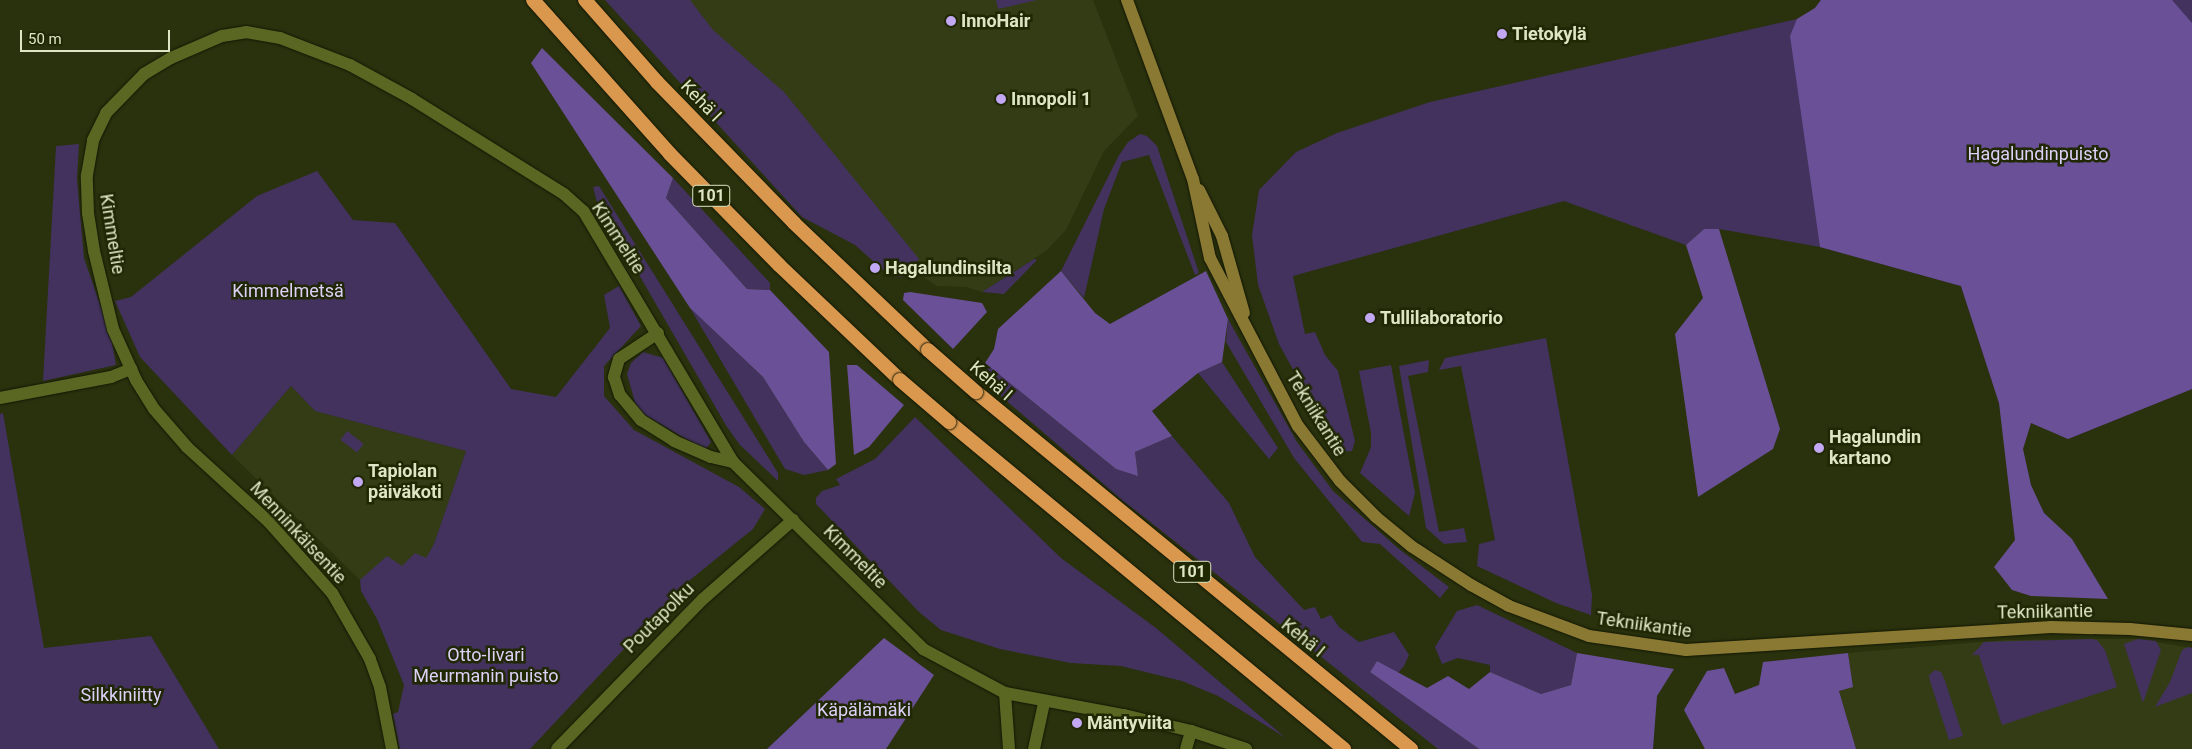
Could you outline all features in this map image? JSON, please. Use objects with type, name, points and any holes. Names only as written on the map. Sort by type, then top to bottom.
[{"type":"highway","name":"101","points":[[533,0],[576,52],[677,161],[786,272],[900,380],[1344,749]]},
{"type":"highway","name":"Kehä I","points":[[585,0],[656,82],[794,223],[928,350],[976,392],[1411,749]]},
{"type":"main road","name":"Tekniikantie","points":[[1124,1],[1193,179],[1222,236],[1251,334]]},
{"type":"main road","name":"Tekniikantie","points":[[1193,179],[1210,258],[1251,334],[1276,387],[1317,453],[1376,517],[1411,546],[1471,585],[1509,606],[1589,636],[1686,650],[1998,629],[2121,629],[2192,636]]},
{"type":"street","name":"Kimmeltie","points":[[131,369],[113,329],[94,251],[88,213],[87,175],[93,140],[106,114],[144,74],[198,45],[246,32],[315,49],[421,104],[557,190],[584,212],[658,332],[733,462],[923,649],[1005,693],[1044,703],[1124,715],[1191,731],[1246,749]]},
{"type":"street","points":[[658,332],[619,359],[614,376],[620,395],[641,420],[674,441],[711,457],[733,462]]},
{"type":"street","points":[[0,398],[111,377],[131,369]]},
{"type":"street","name":"Menninkäisentie","points":[[131,369],[154,409],[187,447],[268,522],[332,593],[370,660],[380,687],[392,749]]},
{"type":"street","name":"Poutapolku","points":[[557,749],[703,599],[793,520]]},
{"type":"street","points":[[1005,693],[1009,749]]},
{"type":"street","points":[[1034,749],[1044,703]]},
{"type":"street","points":[[1186,749],[1191,731]]},
{"type":"shaded area","points":[[652,0],[1093,0],[1138,116],[1104,151],[1066,230],[1046,251],[982,292],[966,287],[937,286],[883,249]]},
{"type":"shaded area","name":"Tapiolan päiväkoti","points":[[291,386],[315,411],[466,451],[434,544],[426,558],[360,580],[232,455]]},
{"type":"shaded area","points":[[2138,639],[2192,648],[2192,749],[1856,749],[1839,691],[1853,686],[1848,653],[2005,640]]},
{"type":"green space","points":[[605,0],[690,0],[713,30],[784,92],[919,259],[903,277],[890,276],[855,245],[802,217]]},
{"type":"green space","points":[[996,0],[1037,0],[998,9]]},
{"type":"green space","name":"Hagalundinpuisto","points":[[1821,0],[2192,0],[2192,389],[2068,439],[1999,403],[1961,286],[1820,247],[1719,229],[1704,229],[1686,245],[1564,201],[1293,276],[1305,334],[1315,332],[1325,355],[1338,371],[1355,441],[1352,451],[1338,452],[1279,344],[1258,285],[1252,235],[1259,190],[1296,152],[1337,133],[1430,102],[1797,19],[1815,8]]},
{"type":"green space","name":"Hagalundinpuisto","points":[[1821,0],[2172,0],[2192,23],[2192,389],[2068,439],[2031,423],[2023,449],[2031,485],[2044,513],[2072,539],[2108,599],[2031,596],[2012,590],[1994,567],[2015,540],[1999,403],[1961,286],[1820,247],[1790,36],[1797,19],[1815,8]]},
{"type":"green space","points":[[542,48],[673,178],[666,198],[747,289],[770,290],[829,352],[836,464],[828,470],[804,442],[763,377],[690,308],[531,63]]},
{"type":"green space","points":[[1140,134],[1147,136],[1157,146],[1199,273],[1195,275],[1149,155],[1122,162],[1104,209],[1084,298],[1061,271],[1118,157],[1128,142]]},
{"type":"green space","points":[[79,144],[77,178],[84,258],[111,337],[116,365],[43,381],[56,146]]},
{"type":"green space","points":[[317,171],[353,220],[395,223],[511,389],[556,397],[610,328],[604,295],[619,286],[641,326],[604,366],[604,396],[634,430],[739,487],[765,509],[753,529],[685,584],[530,749],[400,749],[393,714],[398,712],[404,685],[377,619],[361,591],[360,580],[387,556],[402,566],[415,553],[426,558],[434,544],[466,451],[315,411],[291,386],[232,455],[140,357],[115,301],[131,297],[257,196]]},
{"type":"green space","points":[[673,178],[770,283],[770,290],[747,289],[666,198]]},
{"type":"green space","points":[[599,186],[778,473],[778,481],[740,445],[727,427],[597,202],[593,187]]},
{"type":"green space","points":[[1704,229],[1719,229],[1780,429],[1773,449],[1698,497],[1675,334],[1703,298],[1686,245]]},
{"type":"green space","points":[[1034,259],[1037,260],[1004,294],[982,292]]},
{"type":"green space","points":[[1061,271],[1095,313],[1110,324],[1206,271],[1228,319],[1222,362],[1198,373],[1152,411],[1172,436],[1135,452],[1138,476],[1116,469],[985,363],[994,349],[998,329]]},
{"type":"green space","points":[[910,292],[982,303],[987,312],[953,349],[903,300],[904,293]]},
{"type":"green space","points":[[690,308],[763,377],[804,442],[828,470],[804,475],[785,469]]},
{"type":"green space","points":[[1228,319],[1297,442],[1333,491],[1399,549],[1449,587],[1440,598],[1380,544],[1362,542],[1294,458],[1226,342]]},
{"type":"green space","points":[[1546,338],[1592,595],[1591,615],[1556,603],[1477,566],[1479,544],[1495,540],[1461,366],[1439,370],[1445,358]]},
{"type":"green space","points":[[643,352],[663,358],[711,442],[705,450],[642,413],[636,406],[627,374],[631,363]]},
{"type":"green space","points":[[1429,360],[1428,372],[1408,376],[1439,532],[1464,528],[1467,542],[1444,544],[1426,528],[1399,366]]},
{"type":"green space","points":[[1222,362],[1278,448],[1269,459],[1198,373]]},
{"type":"green space","points":[[985,363],[1116,469],[1138,475],[1135,452],[1172,436],[1229,503],[1255,557],[1304,610],[1315,607],[1321,619],[1331,615],[1339,627],[1359,642],[1394,632],[1409,655],[1404,666],[1398,673],[1377,661],[1370,672],[1479,749],[1438,749],[1121,499],[975,374]]},
{"type":"green space","points":[[847,365],[857,365],[904,405],[869,447],[854,455]]},
{"type":"green space","points":[[1391,365],[1415,493],[1409,516],[1360,473],[1371,447],[1371,433],[1359,371]]},
{"type":"green space","name":"Silkkiniitty","points":[[3,413],[44,648],[151,636],[219,749],[0,749],[0,414]]},
{"type":"green space","points":[[915,417],[1061,558],[1156,628],[1286,738],[1218,696],[1182,681],[1121,666],[1071,663],[1000,649],[941,630],[919,612],[816,504],[816,498],[822,491],[840,485],[836,479],[875,459]]},
{"type":"green space","points":[[347,431],[364,444],[357,452],[340,440]]},
{"type":"green space","points":[[1477,605],[1577,653],[1571,685],[1541,694],[1490,672],[1490,665],[1458,658],[1442,664],[1435,647],[1457,611]]},
{"type":"green space","name":"Käpälämäki","points":[[884,638],[934,675],[886,749],[767,749]]},
{"type":"green space","points":[[2138,639],[2156,641],[2161,650],[2143,703],[2124,644]]},
{"type":"green space","points":[[2097,640],[2105,650],[2117,687],[2002,725],[1979,655],[1972,655],[1984,642]]},
{"type":"green space","points":[[2188,647],[2192,648],[2192,693],[2155,707],[2170,682],[2182,650]]},
{"type":"green space","points":[[1577,653],[1674,669],[1657,696],[1653,749],[1479,749],[1370,672],[1377,661],[1427,688],[1448,676],[1469,689],[1490,672],[1541,694],[1571,685]]},
{"type":"green space","points":[[1848,653],[1853,687],[1839,691],[1856,749],[1705,749],[1684,710],[1707,671],[1724,668],[1735,694],[1759,685],[1763,662]]},
{"type":"green space","points":[[1935,670],[1941,672],[1945,681],[1963,736],[1949,740],[1930,681],[1929,675]]},
{"type":"place","name":"InnoHair","points":[[951,21]]},
{"type":"place","name":"Tietokylä","points":[[1502,34]]},
{"type":"place","name":"Innopoli 1","points":[[1001,99]]},
{"type":"place","name":"Hagalundinsilta","points":[[875,268]]},
{"type":"place","name":"Tullilaboratorio","points":[[1370,318]]},
{"type":"place","name":"Hagalundin kartano","points":[[1819,448]]},
{"type":"place","name":"Tapiolan päiväkoti","points":[[358,482]]},
{"type":"place","name":"Mäntyviita","points":[[1077,723]]},
{"type":"park label","name":"Kimmelmetsä","points":[[288,291]]},
{"type":"park label","name":"Otto-Iivari Meurmanin puisto","points":[[486,666]]}]
